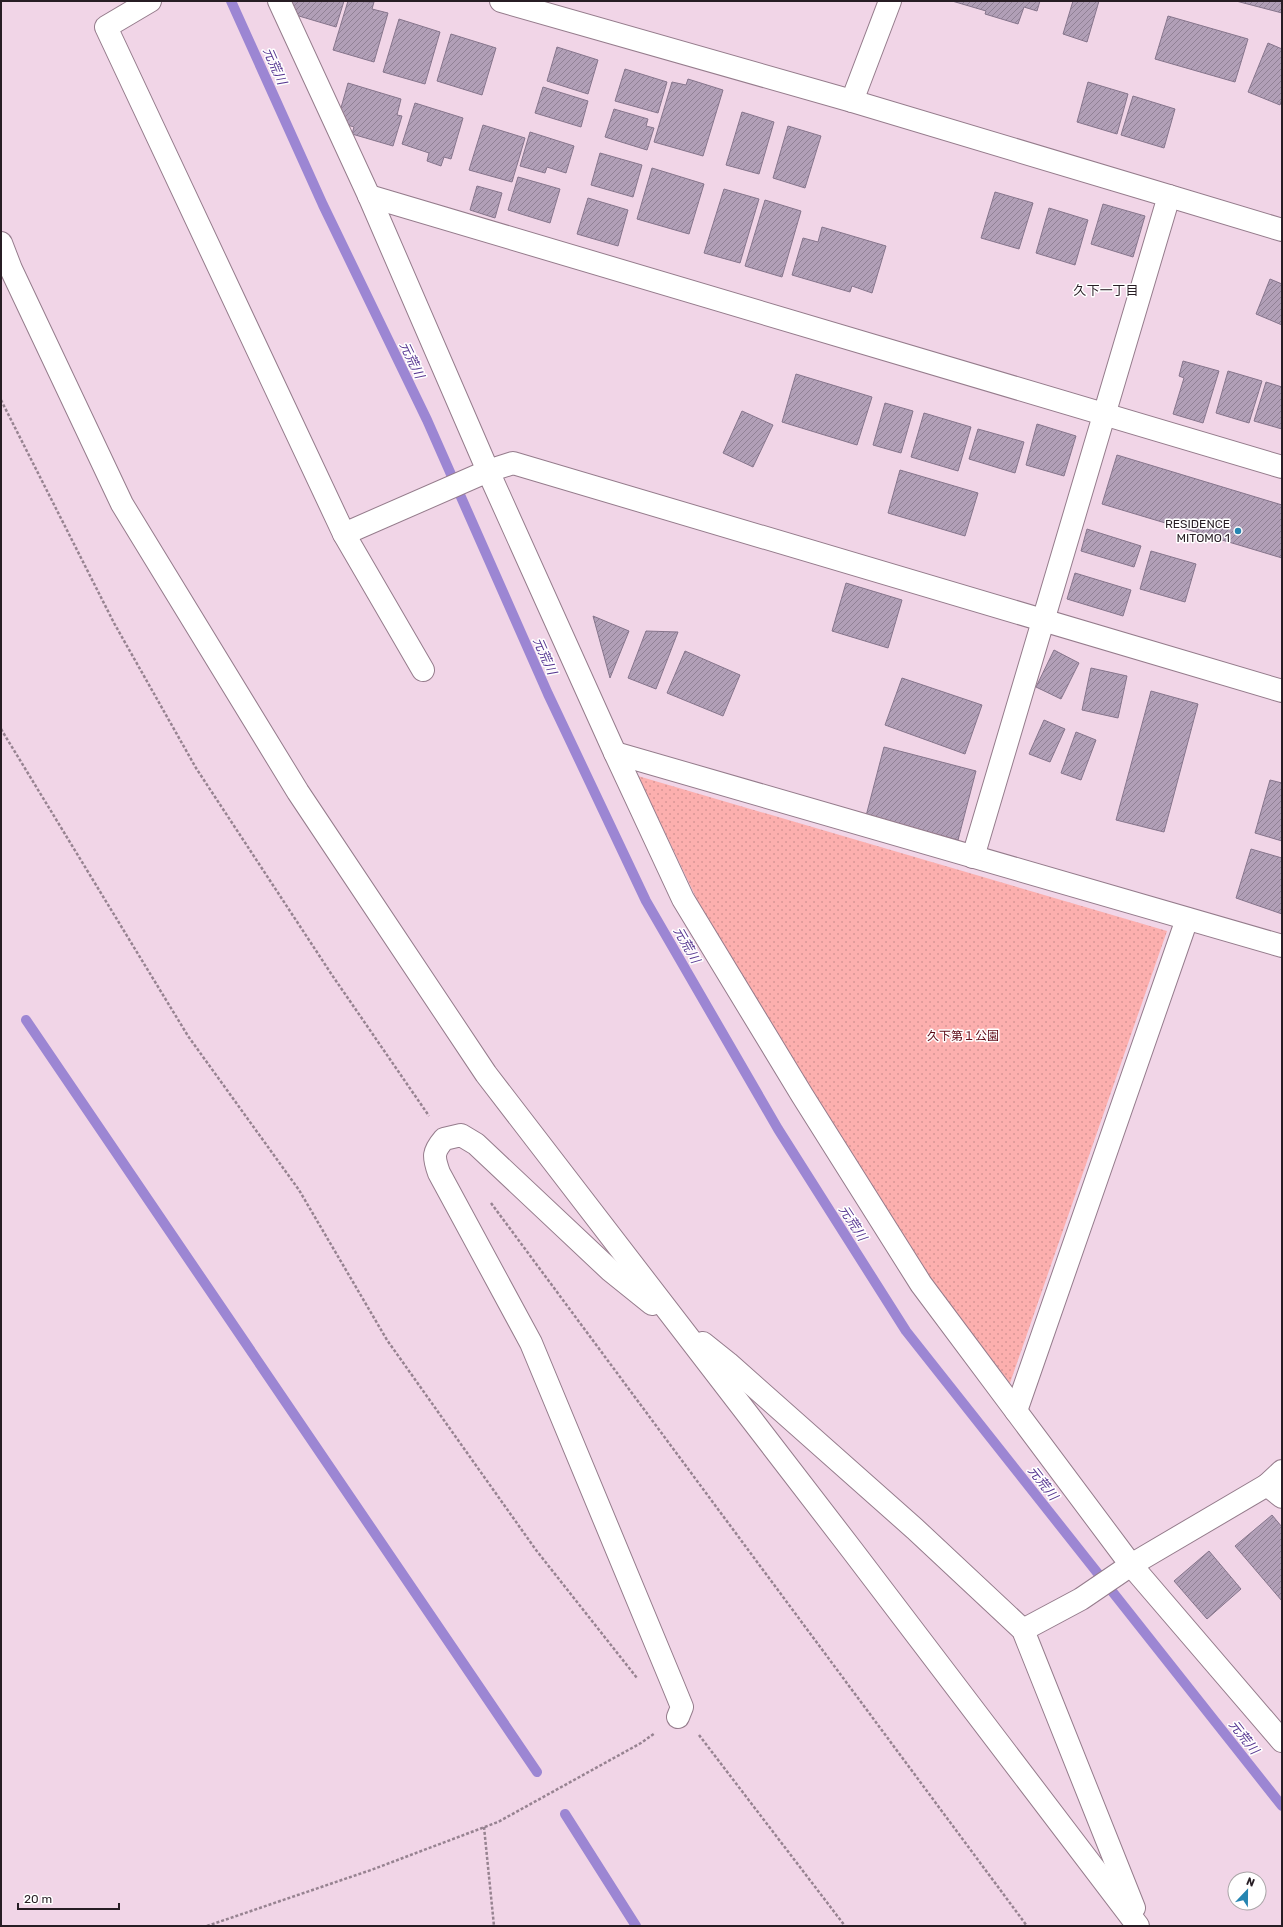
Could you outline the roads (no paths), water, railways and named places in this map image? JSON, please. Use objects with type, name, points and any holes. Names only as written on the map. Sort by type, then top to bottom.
[{"type":"street","points":[[150,1],[106,27],[344,534],[423,670]]},
{"type":"street","points":[[279,1],[369,196],[480,474],[615,753],[683,898],[794,1082],[921,1284],[1016,1411],[1127,1567],[1282,1741]]},
{"type":"street","points":[[500,1],[852,101],[1282,230]]},
{"type":"street","points":[[852,101],[890,1]]},
{"type":"street","points":[[369,196],[1282,467]]},
{"type":"street","points":[[973,857],[1169,196]]},
{"type":"street","points":[[1,243],[11,269],[122,504],[298,792],[486,1074],[1140,1926]]},
{"type":"street","points":[[344,534],[480,474],[513,463],[1282,691]]},
{"type":"street","points":[[615,753],[1282,946]]},
{"type":"street","points":[[1016,1411],[1187,919]]},
{"type":"street","points":[[678,1717],[682,1707],[534,1350],[439,1172],[434,1157],[437,1147],[444,1138],[460,1136],[476,1144],[611,1271],[680,1327],[728,1363],[915,1529],[1023,1630],[1140,1926]]},
{"type":"street","points":[[1023,1630],[1081,1599],[1127,1567],[1277,1484]]},
{"type":"waterway","name":"元荒川","points":[[231,1],[323,205],[427,420],[548,694],[646,901],[778,1129],[906,1331],[1282,1806]]},
{"type":"waterway","points":[[26,1020],[537,1772]]},
{"type":"waterway","points":[[565,1814],[636,1926]]},
{"type":"place","name":"RESIDENCE MITOMO 1","points":[[1238,531]]},
{"type":"district","name":"久下一丁目","points":[[1106,290]]},
{"type":"park label","name":"久下第１公園","points":[[963,1036]]}]
